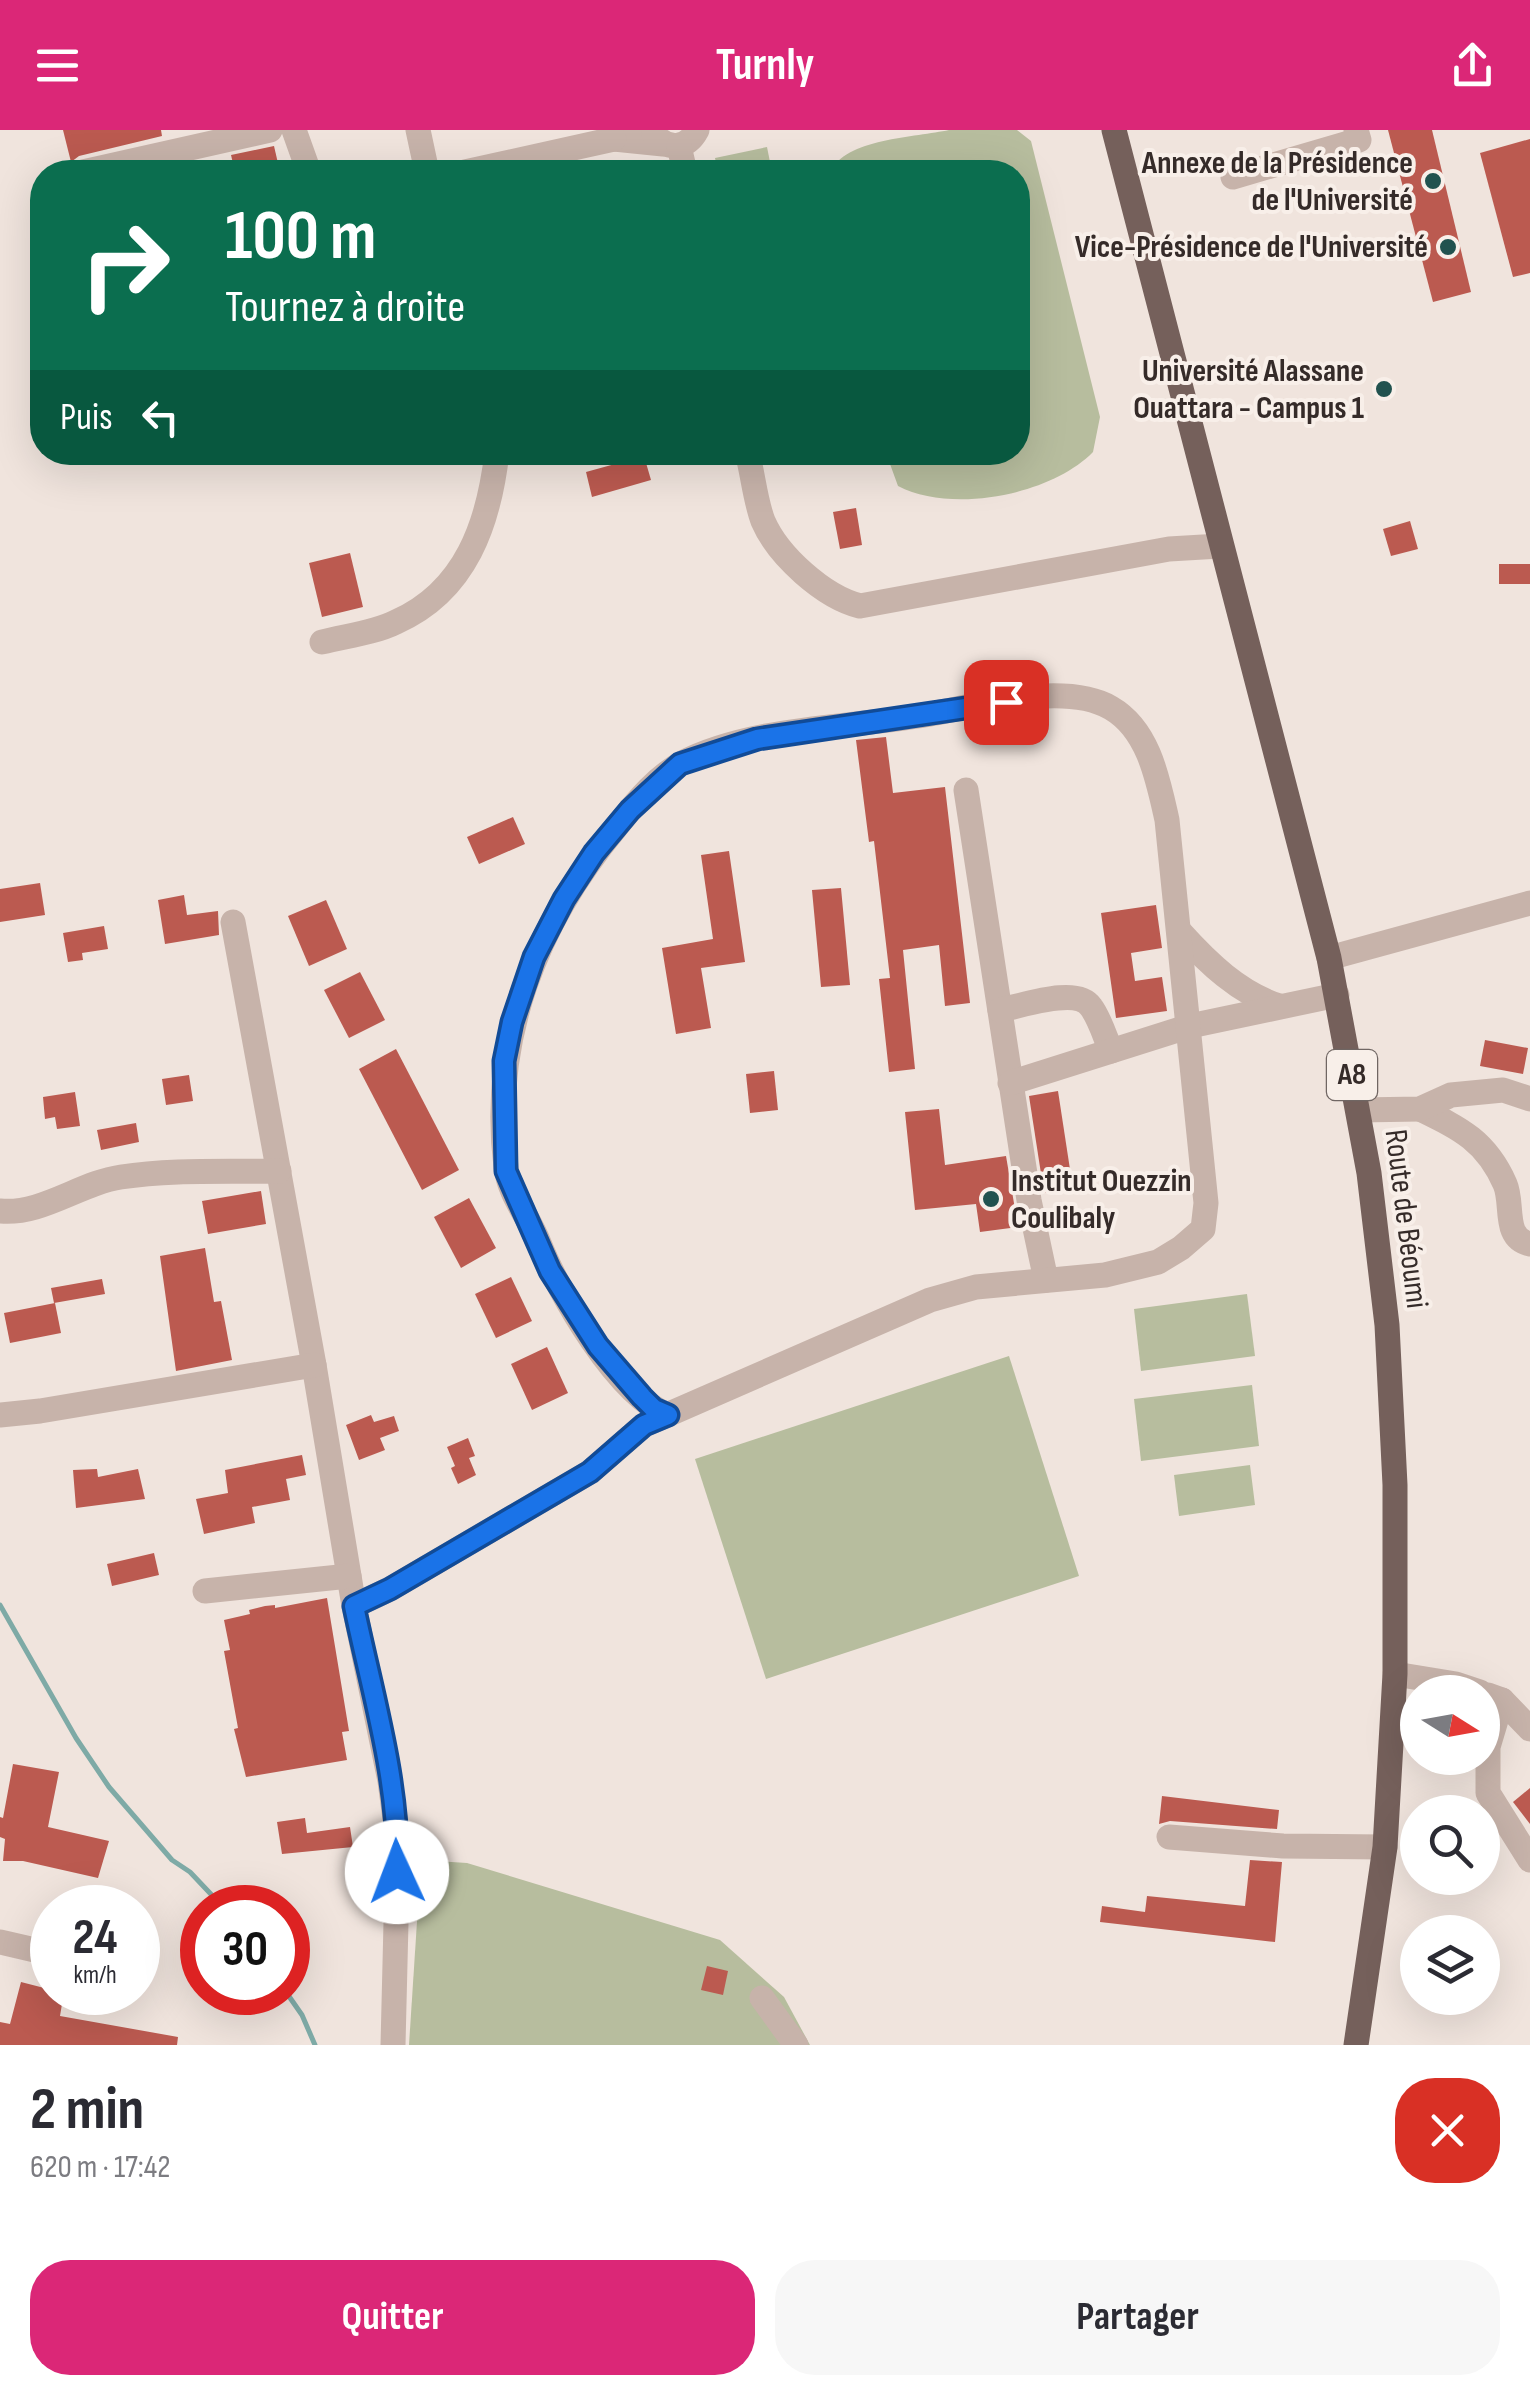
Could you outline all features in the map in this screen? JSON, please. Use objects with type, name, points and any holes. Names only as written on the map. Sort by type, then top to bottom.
[{"type":"main road","name":"Route de Béoumi","points":[[1114,130],[1329,958],[1359,1110],[1387,1325],[1396,1485],[1395,1674],[1385,1847],[1356,2045]]},
{"type":"street","points":[[136,160],[270,130]]},
{"type":"street","points":[[294,130],[305,160]]},
{"type":"street","points":[[418,130],[424,160]]},
{"type":"street","points":[[1233,177],[1359,140],[1356,130]]},
{"type":"street","points":[[514,160],[621,134],[673,138]]},
{"type":"street","points":[[322,642],[396,623],[431,600],[456,577],[475,546],[496,465]]},
{"type":"street","points":[[750,465],[764,523],[794,564],[820,589],[840,601],[860,606],[1169,548],[1220,546]]},
{"type":"street","points":[[354,1606],[590,1472],[644,1425],[668,1415],[930,1300],[976,1287],[1104,1275],[1158,1262],[1202,1230],[1206,1203],[1166,820],[1158,775],[1124,717],[1100,702],[1044,696],[757,739],[680,764],[659,781],[594,853],[534,957],[512,1022],[504,1061],[506,1171],[550,1271],[620,1376],[654,1409],[668,1415]]},
{"type":"street","points":[[966,790],[1028,1200],[1046,1280]]},
{"type":"street","points":[[1329,958],[1530,903]]},
{"type":"street","points":[[233,922],[354,1606],[390,1782],[398,1842],[393,2045]]},
{"type":"street","points":[[1180,932],[1204,958],[1243,989],[1279,1006]]},
{"type":"street","points":[[1010,1083],[1190,1026],[1337,995]]},
{"type":"street","points":[[1000,1010],[1068,996],[1081,997],[1091,1006],[1111,1052]]},
{"type":"street","points":[[1359,1110],[1420,1109],[1451,1094],[1502,1090],[1530,1099]]},
{"type":"street","points":[[1420,1109],[1464,1130],[1492,1157],[1508,1190],[1514,1233],[1530,1244]]},
{"type":"street","points":[[0,1211],[32,1208],[116,1177],[278,1171]]},
{"type":"street","points":[[0,1414],[40,1411],[314,1365]]},
{"type":"street","points":[[205,1591],[349,1576]]},
{"type":"street","points":[[1395,1674],[1401,1675]]},
{"type":"street","points":[[1500,1705],[1530,1729]]},
{"type":"street","points":[[1488,1775],[1488,1793],[1530,1860]]},
{"type":"street","points":[[1169,1837],[1283,1846],[1385,1847]]},
{"type":"street","points":[[0,1942],[30,1949]]},
{"type":"street","points":[[762,1998],[796,2045]]},
{"type":"green space","points":[[949,130],[1017,130],[1031,141],[1100,417],[1093,452],[1052,479],[1000,496],[972,499],[945,499],[898,486],[890,465],[1030,465],[1030,160],[840,160],[865,146]]},
{"type":"green space","points":[[767,147],[770,160],[715,160]]},
{"type":"green space","points":[[1247,1294],[1255,1356],[1141,1371],[1134,1309]]},
{"type":"green space","points":[[1009,1356],[1079,1576],[766,1679],[695,1459]]},
{"type":"green space","points":[[1252,1385],[1259,1446],[1141,1461],[1134,1399]]},
{"type":"green space","points":[[1250,1465],[1255,1505],[1179,1516],[1174,1475]]},
{"type":"green space","points":[[421,1860],[467,1863],[720,1940],[784,1997],[810,2045],[409,2045]]},
{"type":"building","points":[[63,130],[161,130],[162,136],[70,160]]},
{"type":"building","points":[[1388,130],[1432,130],[1471,292],[1433,302]]},
{"type":"building","points":[[1530,139],[1530,273],[1513,277],[1480,153]]},
{"type":"building","points":[[274,146],[277,160],[232,160],[231,155]]},
{"type":"building","points":[[611,465],[647,465],[651,480],[592,497],[586,472]]},
{"type":"building","points":[[856,508],[862,545],[840,549],[833,512]]},
{"type":"building","points":[[1410,521],[1418,549],[1391,556],[1383,529]]},
{"type":"building","points":[[350,553],[363,607],[322,617],[309,563]]},
{"type":"building","points":[[1499,564],[1530,564],[1530,584],[1499,584]]},
{"type":"building","points":[[886,737],[893,793],[945,787],[970,1003],[945,1006],[939,945],[903,950],[915,1069],[889,1072],[879,979],[890,978],[874,841],[869,842],[856,740]]},
{"type":"building","points":[[513,817],[525,844],[479,864],[467,837]]},
{"type":"building","points":[[729,851],[745,962],[701,968],[711,1028],[676,1034],[662,948],[713,939],[701,855]]},
{"type":"building","points":[[40,883],[45,915],[0,922],[0,889]]},
{"type":"building","points":[[841,888],[850,985],[821,987],[812,890]]},
{"type":"building","points":[[184,895],[187,915],[218,911],[219,935],[165,944],[158,900]]},
{"type":"building","points":[[326,900],[347,949],[309,966],[288,916]]},
{"type":"building","points":[[1156,905],[1162,948],[1131,953],[1135,981],[1162,977],[1167,1011],[1116,1018],[1101,913]]},
{"type":"building","points":[[104,926],[108,949],[82,953],[83,960],[68,962],[63,933]]},
{"type":"building","points":[[360,972],[385,1020],[349,1038],[324,990]]},
{"type":"building","points":[[1485,1040],[1528,1048],[1523,1074],[1480,1066]]},
{"type":"building","points":[[396,1049],[459,1170],[422,1190],[359,1069]]},
{"type":"building","points":[[774,1071],[778,1110],[750,1113],[746,1074]]},
{"type":"building","points":[[189,1075],[193,1101],[166,1105],[162,1079]]},
{"type":"building","points":[[1058,1091],[1073,1189],[1044,1193],[1029,1096]]},
{"type":"building","points":[[75,1092],[80,1126],[57,1129],[55,1117],[45,1119],[43,1097]]},
{"type":"building","points":[[939,1109],[945,1165],[1006,1156],[1018,1227],[980,1232],[976,1204],[915,1210],[905,1112]]},
{"type":"building","points":[[136,1123],[139,1142],[101,1150],[97,1130]]},
{"type":"building","points":[[261,1191],[266,1224],[208,1234],[202,1201]]},
{"type":"building","points":[[469,1198],[496,1248],[461,1268],[434,1217]]},
{"type":"building","points":[[205,1248],[214,1302],[221,1301],[232,1360],[176,1371],[160,1256]]},
{"type":"building","points":[[511,1277],[532,1321],[496,1338],[475,1294]]},
{"type":"building","points":[[102,1279],[105,1294],[54,1303],[51,1288]]},
{"type":"building","points":[[55,1303],[61,1333],[10,1343],[4,1313]]},
{"type":"building","points":[[547,1347],[568,1393],[532,1410],[511,1364]]},
{"type":"building","points":[[371,1415],[374,1422],[394,1416],[399,1431],[380,1438],[385,1450],[359,1460],[346,1425]]},
{"type":"building","points":[[468,1438],[475,1456],[469,1458],[476,1475],[458,1484],[447,1447]]},
{"type":"building","points":[[302,1455],[306,1475],[286,1479],[290,1500],[252,1507],[255,1523],[204,1534],[196,1499],[228,1493],[225,1470]]},
{"type":"building","points":[[97,1469],[98,1477],[138,1469],[145,1499],[76,1508],[73,1470]]},
{"type":"building","points":[[154,1553],[159,1575],[112,1586],[107,1564]]},
{"type":"building","points":[[327,1598],[349,1731],[342,1732],[347,1760],[246,1777],[234,1729],[238,1728],[224,1651],[230,1650],[224,1620],[265,1606],[275,1608]]},
{"type":"building","points":[[13,1764],[59,1772],[48,1827],[109,1841],[98,1878],[23,1861],[3,1861],[5,1839],[0,1837],[0,1817],[3,1818]]},
{"type":"building","points":[[1530,1788],[1530,1824],[1513,1802]]},
{"type":"building","points":[[1162,1796],[1279,1810],[1277,1829],[1170,1821],[1159,1824]]},
{"type":"building","points":[[305,1818],[307,1833],[350,1827],[353,1847],[282,1854],[277,1822]]},
{"type":"building","points":[[1250,1860],[1282,1862],[1275,1942],[1100,1922],[1102,1906],[1145,1912],[1147,1896],[1245,1906]]},
{"type":"building","points":[[707,1966],[728,1971],[723,1995],[701,1990]]},
{"type":"building","points":[[21,1982],[30,1984],[30,2015],[60,2015],[178,2037],[177,2045],[0,2045],[0,2022],[10,2024]]},
{"type":"waterway","points":[[0,1605],[76,1738],[109,1787],[172,1860],[202,1885]]},
{"type":"waterway","points":[[302,2015],[315,2045]]},
{"type":"place","name":"Annexe de la Présidence de l'Université","points":[[1433,181]]},
{"type":"place","name":"Vice-Présidence de l'Université","points":[[1448,247]]},
{"type":"place","name":"Université Alassane Ouattara - Campus 1","points":[[1384,389]]},
{"type":"place","name":"Institut Ouezzin Coulibaly","points":[[991,1199]]},
{"type":"route","points":[[397,1872],[398,1842],[390,1782],[354,1606],[590,1472],[644,1425],[668,1415],[654,1409],[620,1376],[598,1346],[550,1271],[506,1171],[504,1061],[512,1022],[534,957],[564,899],[594,853],[630,810],[680,764],[757,739],[820,727],[1006,702]]}]
